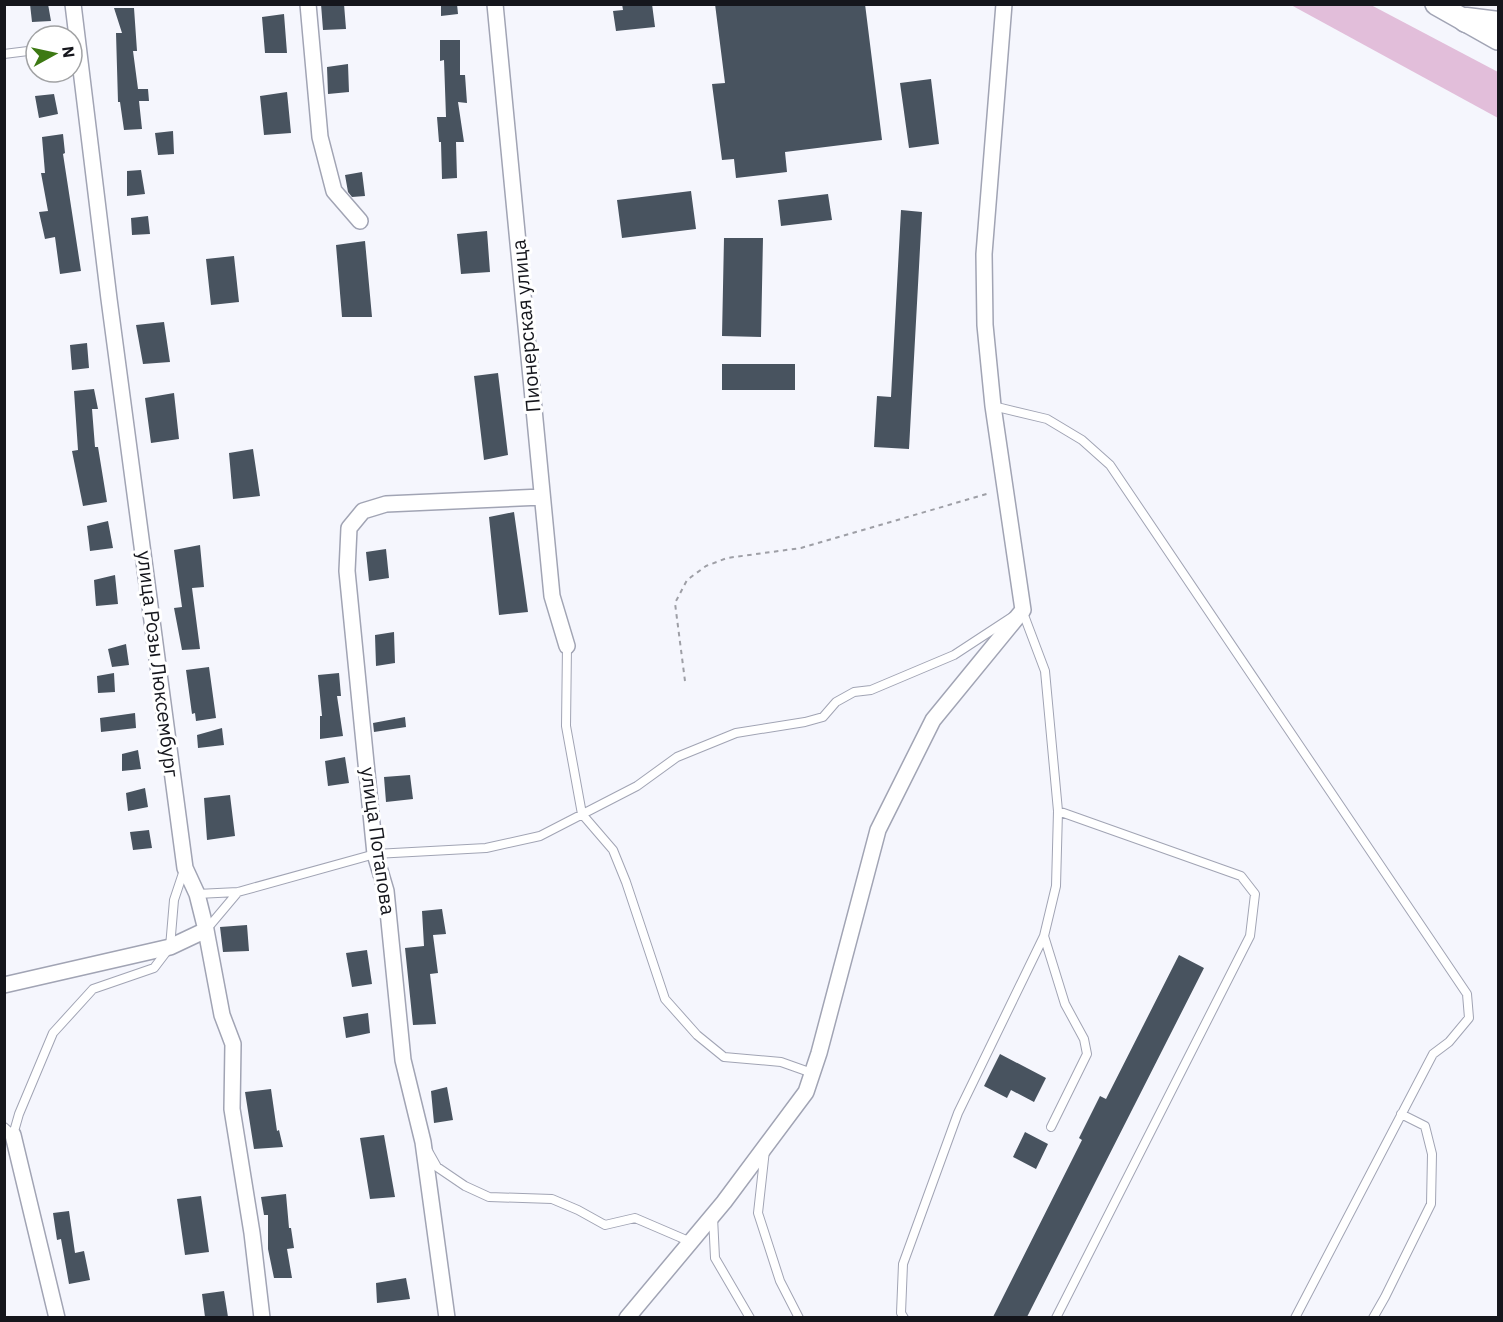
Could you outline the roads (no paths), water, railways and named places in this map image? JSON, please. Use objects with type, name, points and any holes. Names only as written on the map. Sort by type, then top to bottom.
[{"type":"main road","points":[[1436,4],[1498,39]]},
{"type":"main road","points":[[1466,20],[1498,24]]},
{"type":"street","name":"улица Розы Люксембург","points":[[73,4],[74,24]]},
{"type":"street","points":[[308,4],[323,148],[334,191],[360,221]]},
{"type":"street","name":"Пионерская улица","points":[[495,4],[552,596],[567,646]]},
{"type":"street","points":[[626,1316],[713,1216],[806,1092],[878,830],[933,720],[1023,609],[993,406],[985,325],[984,254],[1004,4]]},
{"type":"street","name":"улица Розы Люксембург","points":[[79,84],[185,868],[197,894],[222,1015],[233,1044],[232,1109],[252,1233],[262,1317]]},
{"type":"street","name":"улица Потапова","points":[[447,1317],[423,1142],[403,1060],[386,891],[375,854],[347,571],[348,528],[363,511],[386,504],[542,497]]},
{"type":"street","points":[[4,985],[170,947],[206,930]]},
{"type":"street","points":[[9,1131],[57,1317]]},
{"type":"lane","points":[[4,54],[24,52]]},
{"type":"lane","points":[[993,406],[1047,419],[1082,440],[1110,465],[1467,994],[1469,1018],[1449,1042],[1433,1054],[1295,1317]]},
{"type":"lane","points":[[197,894],[238,892],[375,854],[486,848],[540,836],[637,786],[677,757],[736,733],[805,723],[823,717],[836,702],[854,692],[871,690],[954,655],[1023,609],[1045,671],[1058,812],[1056,886],[1044,936],[954,1124],[903,1264],[901,1313],[903,1317]]},
{"type":"lane","points":[[567,646],[566,726],[582,814],[613,849],[665,999],[697,1035],[724,1057],[781,1062],[812,1073]]},
{"type":"lane","points":[[1056,1317],[1250,936],[1255,894],[1241,876],[1058,812]]},
{"type":"lane","points":[[9,1131],[53,1033],[93,989],[154,968],[170,947],[174,900],[185,868]]},
{"type":"lane","points":[[206,930],[238,892]]},
{"type":"lane","points":[[1044,936],[1065,1004],[1084,1039],[1087,1054],[1051,1127]]},
{"type":"lane","points":[[1373,1317],[1431,1204],[1432,1154],[1425,1126],[1401,1114]]},
{"type":"lane","points":[[423,1142],[437,1167],[465,1186],[489,1197],[552,1199],[605,1225],[635,1218],[691,1242]]},
{"type":"lane","points":[[766,1146],[758,1212],[780,1281],[799,1317]]},
{"type":"lane","points":[[713,1216],[715,1258],[750,1317]]}]
